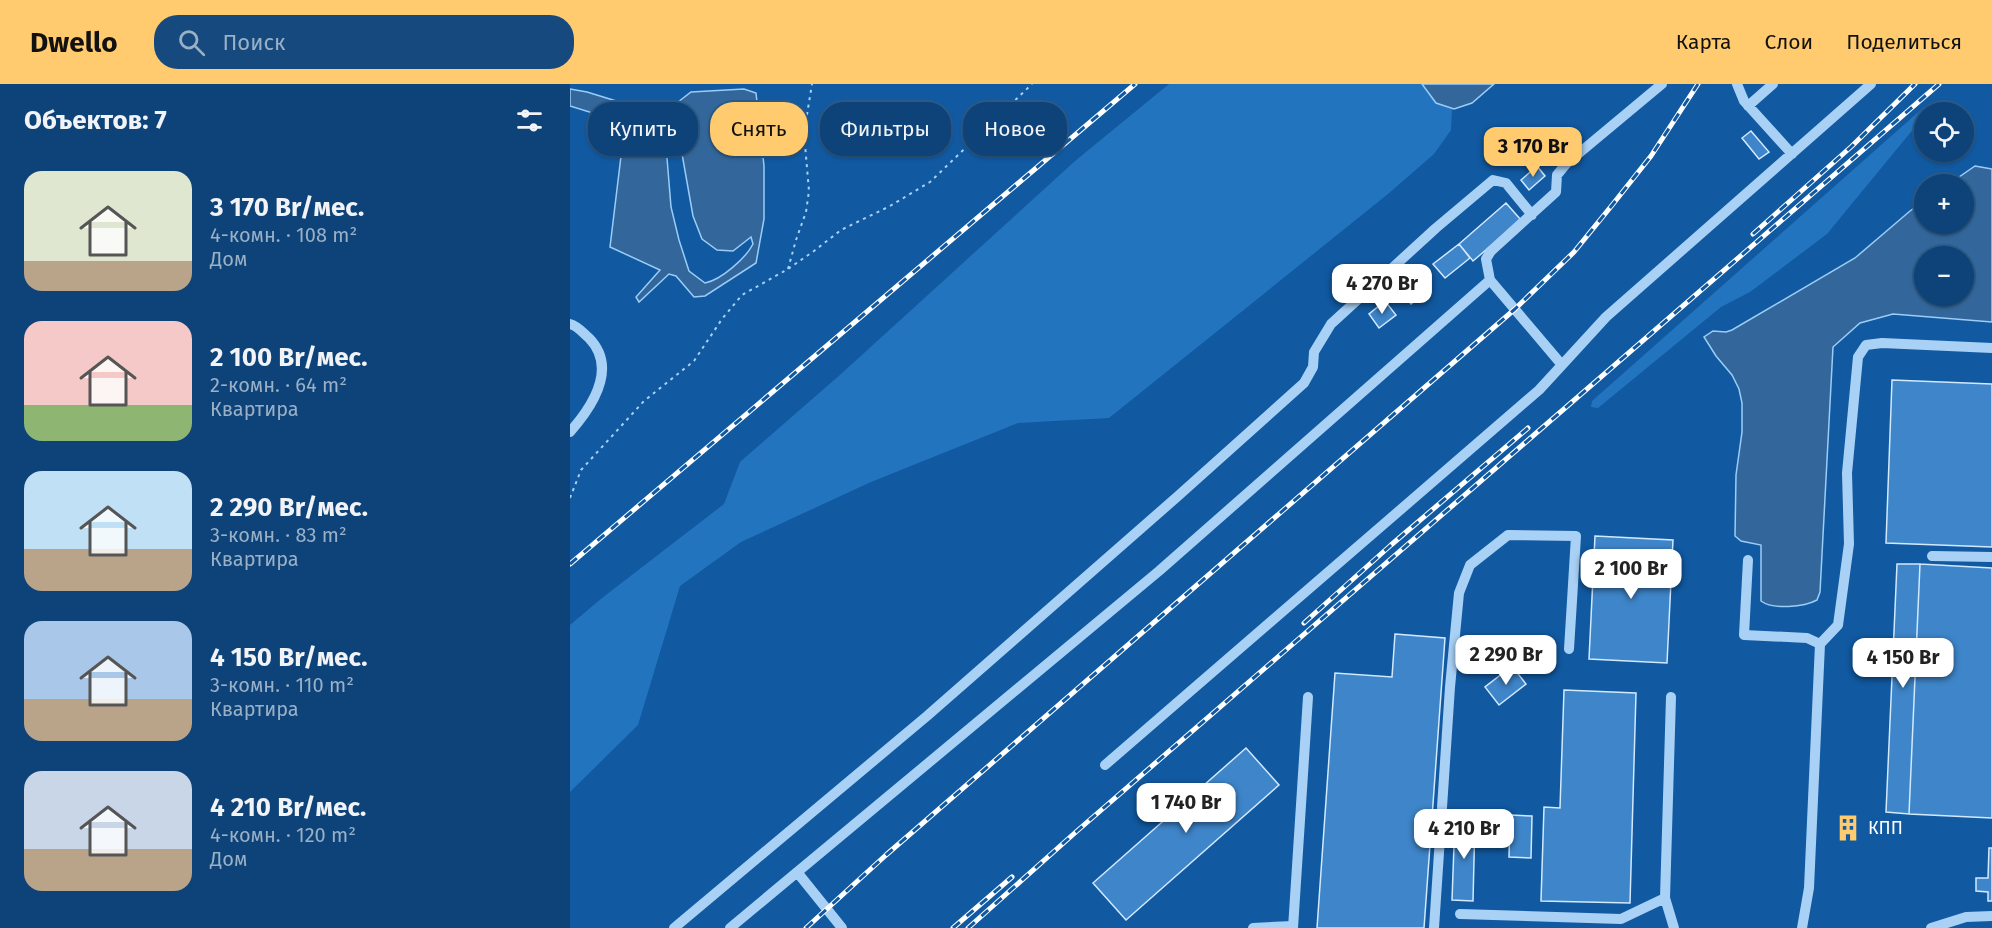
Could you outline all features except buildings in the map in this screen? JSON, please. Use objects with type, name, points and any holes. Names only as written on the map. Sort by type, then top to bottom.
[{"type":"street","points":[[1562,365],[1490,280],[1486,260],[1491,251],[1556,192],[1557,175],[1566,164],[1662,84]]},
{"type":"street","points":[[1737,84],[1744,101],[1792,154]]},
{"type":"street","points":[[1748,106],[1773,84]]},
{"type":"street","points":[[1105,765],[1539,390],[1606,317],[1871,84]]},
{"type":"street","points":[[674,928],[927,716],[1304,383],[1313,367],[1314,352],[1331,324],[1436,228],[1493,180],[1506,183],[1532,215]]},
{"type":"street","points":[[730,928],[1159,571],[1490,280]]},
{"type":"street","points":[[570,324],[591,341],[600,354],[602,375],[594,401],[570,432]]},
{"type":"street","points":[[1802,928],[1809,888],[1820,644],[1838,625],[1849,544],[1847,473],[1858,357],[1866,345],[1882,343],[1992,348]]},
{"type":"street","points":[[1434,928],[1459,593],[1470,565],[1508,535],[1576,536],[1569,649]]},
{"type":"street","points":[[1932,556],[1992,557]]},
{"type":"street","points":[[1748,560],[1744,635],[1807,638],[1820,644]]},
{"type":"street","points":[[1253,928],[1293,927],[1308,697]]},
{"type":"street","points":[[1671,697],[1665,898],[1674,928]]},
{"type":"street","points":[[797,872],[842,928]]},
{"type":"street","points":[[1460,914],[1621,919],[1665,898]]},
{"type":"street","points":[[1931,928],[1966,917],[1992,916]]},
{"type":"path","points":[[788,269],[806,212],[810,191],[804,133],[812,84]]},
{"type":"path","points":[[570,498],[581,470],[644,401],[694,361],[722,319],[742,295],[788,269],[841,230],[890,206],[930,182],[1032,84]]},
{"type":"shaded area","points":[[1169,84],[1422,84],[1436,103],[1452,109],[1451,130],[1434,154],[1388,194],[1109,418],[1018,423],[871,482],[741,542],[680,586],[638,725],[570,792],[570,625],[724,504],[740,462],[841,374],[1075,161]]},
{"type":"shaded area","points":[[1422,84],[1494,84],[1472,103],[1454,109],[1436,103]]},
{"type":"shaded area","points":[[570,89],[620,102],[588,102],[588,112],[570,106]]},
{"type":"shaded area","points":[[744,89],[756,93],[757,102],[710,102],[710,156],[763,156],[764,219],[756,263],[705,296],[694,297],[676,276],[669,274],[639,302],[636,297],[660,270],[610,247],[621,156],[667,156],[671,207],[689,271],[705,283],[718,278],[745,256],[753,244],[751,237],[733,251],[717,250],[702,239],[693,216],[682,156],[698,156],[698,102],[678,102],[691,92]]},
{"type":"shaded area","points":[[1914,116],[1914,128],[1827,234],[1750,292],[1721,307],[1598,408],[1591,407],[1592,401]]},
{"type":"shaded area","points":[[1975,166],[1992,169],[1992,322],[1893,314],[1860,323],[1833,347],[1820,592],[1817,600],[1804,604],[1773,606],[1766,604],[1761,601],[1761,545],[1741,541],[1735,536],[1736,475],[1742,432],[1742,403],[1739,389],[1732,375],[1704,337],[1713,331],[1732,330],[1855,258],[1914,208],[1914,234],[1974,234],[1974,174],[1963,174]]},
{"type":"railway","points":[[570,564],[1135,84]]},
{"type":"railway","points":[[806,928],[886,855],[1515,309],[1574,252],[1651,156],[1698,84]]},
{"type":"railway","points":[[1753,234],[1852,146],[1915,84]]},
{"type":"railway","points":[[968,928],[1939,84]]},
{"type":"railway","points":[[1304,623],[1528,428]]},
{"type":"railway","points":[[953,928],[1012,877]]},
{"type":"place","name":"КПП","points":[[1848,828]]}]
